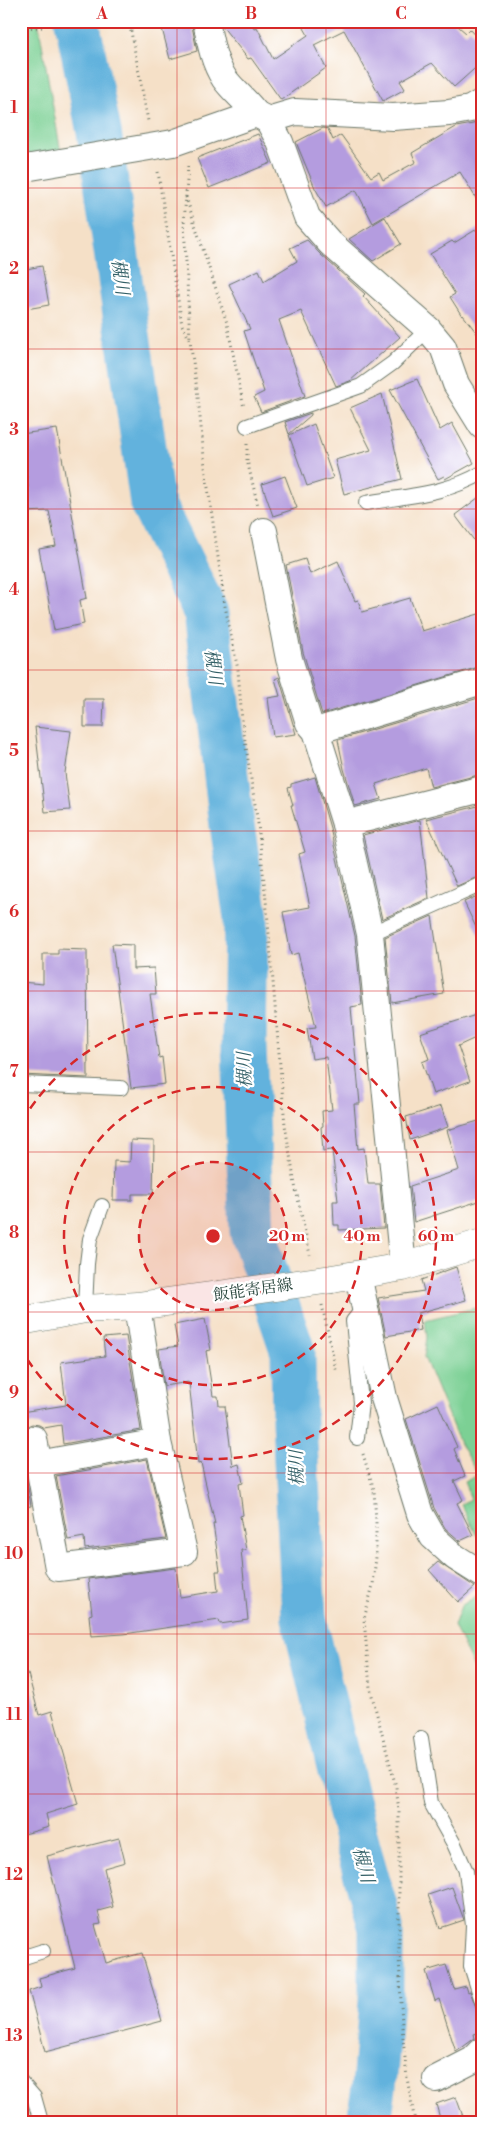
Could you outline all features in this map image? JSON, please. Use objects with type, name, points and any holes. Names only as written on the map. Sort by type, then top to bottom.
[{"type":"main road","name":"飯能寄居線","points":[[21,1322],[85,1309],[137,1306],[346,1277],[403,1267],[482,1243]]},
{"type":"street","points":[[206,21],[214,57],[225,79],[262,117],[280,142],[308,217],[330,243],[428,328],[443,348],[456,384],[482,426]]},
{"type":"street","points":[[26,167],[181,141],[262,117],[294,112],[393,117],[449,113],[470,108],[482,102]]},
{"type":"street","points":[[264,532],[288,659],[309,723],[316,730],[345,824],[370,934],[403,1267]]},
{"type":"street","points":[[316,730],[482,681]]},
{"type":"street","points":[[345,824],[482,789]]},
{"type":"street","points":[[346,1277],[365,1306],[384,1398],[420,1514],[433,1537],[455,1557],[482,1574]]},
{"type":"street","points":[[34,1439],[58,1568],[184,1552],[158,1442],[137,1306]]},
{"type":"street","points":[[38,1464],[158,1442]]},
{"type":"street","points":[[436,2079],[474,2060],[482,2051]]},
{"type":"lane","points":[[246,426],[361,386],[393,363],[428,328]]},
{"type":"lane","points":[[366,503],[440,491],[459,485],[482,473]]},
{"type":"lane","points":[[370,934],[482,884]]},
{"type":"lane","points":[[21,1084],[120,1088]]},
{"type":"lane","points":[[85,1309],[90,1239],[102,1206]]},
{"type":"lane","points":[[357,1438],[361,1403],[353,1321],[365,1306]]},
{"type":"lane","points":[[421,1738],[431,1803],[454,1844],[466,1871],[473,1925],[471,1966],[482,2001]]},
{"type":"lane","points":[[21,1958],[43,1951]]},
{"type":"lane","points":[[21,2082],[34,2098],[41,2122]]},
{"type":"path","points":[[129,21],[150,128]]},
{"type":"path","points":[[21,28],[44,27]]},
{"type":"path","points":[[181,141],[186,197],[184,223],[190,340],[205,467],[225,606],[238,670],[242,721],[258,824],[268,910],[285,1124],[294,1185],[310,1258]]},
{"type":"path","points":[[157,166],[182,325],[190,340]]},
{"type":"path","points":[[186,197],[227,323],[246,426],[247,460],[264,532]]},
{"type":"path","points":[[322,1305],[338,1378]]},
{"type":"path","points":[[357,1438],[374,1490],[376,1557],[373,1584],[364,1619],[370,1688],[396,1786],[400,1811],[398,1945],[402,2028],[407,2078],[415,2122]]},
{"type":"green space","points":[[21,21],[38,21],[61,153],[21,159]]},
{"type":"green space","points":[[475,1308],[482,1322],[482,1532],[477,1536],[461,1504],[471,1499],[464,1482],[478,1475],[460,1444],[424,1357],[427,1338],[425,1320]]},
{"type":"green space","points":[[482,1592],[482,1685],[454,1626],[461,1606]]},
{"type":"building","points":[[160,21],[191,21],[197,51],[170,59]]},
{"type":"building","points":[[221,21],[251,21],[254,28],[257,27],[273,59],[308,35],[300,21],[452,21],[466,33],[470,29],[482,42],[482,62],[454,87],[432,63],[400,81],[405,89],[383,101],[344,30],[314,45],[326,68],[281,100],[251,58],[248,59],[222,26]]},
{"type":"building","points":[[482,120],[482,208],[460,172],[373,223],[356,190],[326,207],[315,188],[296,142],[323,128],[328,129],[333,140],[341,135],[371,177],[379,172],[383,180],[416,162],[412,153],[456,127],[473,124]]},
{"type":"building","points":[[258,134],[271,163],[209,188],[197,158]]},
{"type":"building","points":[[385,217],[401,244],[373,261],[349,239]]},
{"type":"building","points":[[482,226],[482,340],[462,316],[450,297],[455,294],[430,254],[452,241],[454,243]]},
{"type":"building","points":[[307,240],[365,294],[363,296],[400,337],[350,381],[336,386],[301,311],[279,320],[305,396],[261,412],[254,397],[264,392],[244,331],[250,329],[229,284],[259,270],[264,281],[297,261],[290,248]]},
{"type":"building","points":[[42,266],[49,305],[21,310],[21,270]]},
{"type":"building","points":[[417,379],[440,430],[452,423],[474,463],[445,479],[444,476],[438,479],[390,390]]},
{"type":"building","points":[[382,394],[402,479],[344,494],[335,460],[371,450],[350,408]]},
{"type":"building","points":[[311,413],[311,415],[289,434],[285,422]]},
{"type":"building","points":[[314,424],[333,478],[307,486],[289,435]]},
{"type":"building","points":[[57,429],[87,598],[80,600],[84,624],[54,630],[39,549],[56,546],[49,511],[21,512],[21,487],[28,487],[21,434]]},
{"type":"building","points":[[285,476],[297,508],[273,516],[262,484]]},
{"type":"building","points":[[482,495],[482,551],[455,515]]},
{"type":"building","points":[[305,559],[310,574],[338,561],[355,601],[358,600],[362,612],[410,598],[422,631],[482,613],[482,666],[322,714],[303,652],[286,565]]},
{"type":"building","points":[[279,677],[296,734],[273,737],[268,698],[280,696],[275,679]]},
{"type":"building","points":[[482,697],[482,774],[431,787],[426,768],[376,784],[381,799],[355,806],[338,740]]},
{"type":"building","points":[[84,699],[104,699],[103,727],[84,727]]},
{"type":"building","points":[[35,727],[71,731],[65,773],[70,810],[45,812]]},
{"type":"building","points":[[315,777],[330,828],[355,936],[362,1005],[351,1007],[360,1104],[354,1104],[358,1149],[364,1148],[368,1184],[380,1184],[384,1228],[339,1230],[339,1225],[334,1225],[333,1201],[338,1201],[332,1150],[323,1151],[321,1127],[323,1126],[322,1111],[332,1110],[326,1057],[312,1059],[307,1028],[316,1027],[298,953],[291,955],[283,912],[310,907],[299,854],[305,852],[288,788],[291,787],[291,784]]},
{"type":"building","points":[[482,805],[482,875],[457,886],[426,819]]},
{"type":"building","points":[[420,820],[429,898],[382,919],[363,835]]},
{"type":"building","points":[[482,894],[482,940],[464,902]]},
{"type":"building","points":[[432,916],[444,994],[392,1003],[385,937]]},
{"type":"building","points":[[112,944],[133,945],[133,969],[154,968],[156,994],[150,994],[159,1058],[162,1057],[165,1084],[131,1088]]},
{"type":"building","points":[[58,949],[87,950],[88,1078],[21,1075],[21,982],[43,984],[43,954],[58,954]]},
{"type":"building","points":[[482,1013],[482,1035],[458,1046],[470,1081],[433,1094],[422,1062],[429,1059],[420,1033]]},
{"type":"building","points":[[441,1106],[448,1127],[410,1140],[406,1117]]},
{"type":"building","points":[[482,1120],[482,1200],[414,1222],[410,1186],[459,1170],[447,1130]]},
{"type":"building","points":[[131,1140],[154,1141],[153,1194],[132,1194],[132,1200],[113,1200],[114,1161],[130,1162]]},
{"type":"building","points":[[456,1267],[466,1300],[418,1313],[421,1330],[386,1336],[378,1298],[424,1291],[421,1280]]},
{"type":"building","points":[[205,1319],[211,1350],[206,1351],[213,1396],[218,1396],[219,1406],[225,1406],[233,1466],[239,1464],[243,1483],[239,1484],[243,1515],[240,1516],[246,1550],[241,1550],[248,1620],[220,1624],[219,1620],[124,1634],[91,1636],[89,1615],[92,1614],[88,1579],[176,1568],[180,1597],[218,1591],[216,1571],[220,1571],[213,1524],[215,1524],[201,1463],[198,1464],[189,1382],[164,1386],[159,1349],[178,1346],[174,1325]]},
{"type":"building","points":[[126,1336],[141,1430],[63,1444],[61,1425],[44,1428],[32,1424],[25,1427],[21,1432],[21,1412],[66,1405],[61,1362],[105,1356],[103,1338]]},
{"type":"building","points":[[438,1404],[457,1447],[454,1449],[465,1476],[454,1481],[463,1500],[457,1503],[473,1535],[460,1541],[445,1528],[434,1508],[406,1419]]},
{"type":"building","points":[[147,1459],[166,1539],[85,1549],[84,1537],[68,1540],[56,1476]]},
{"type":"building","points":[[26,1477],[31,1506],[21,1508],[21,1478]]},
{"type":"building","points":[[438,1562],[475,1587],[458,1602],[429,1570]]},
{"type":"building","points":[[28,1674],[39,1715],[52,1711],[78,1804],[46,1814],[49,1827],[21,1835],[21,1675]]},
{"type":"building","points":[[119,1838],[125,1862],[104,1868],[113,1907],[98,1911],[101,1924],[95,1925],[106,1963],[142,1953],[162,2021],[45,2052],[29,1991],[41,1987],[39,1978],[75,1968],[47,1856]]},
{"type":"building","points":[[452,1887],[464,1920],[440,1928],[428,1895]]},
{"type":"building","points":[[446,1965],[454,1989],[466,1986],[468,1992],[470,1991],[482,2023],[482,2032],[474,2034],[475,2038],[456,2052],[439,1999],[435,2001],[426,1971]]},
{"type":"building","points":[[456,2097],[465,2122],[441,2122],[436,2104]]},
{"type":"waterway","name":"槻川","points":[[77,21],[99,132],[152,503],[206,613],[232,825],[246,918],[244,1046],[252,1231],[293,1352],[294,1421],[304,1618],[358,1847],[381,1928],[381,2001],[374,2087],[369,2122]]}]
